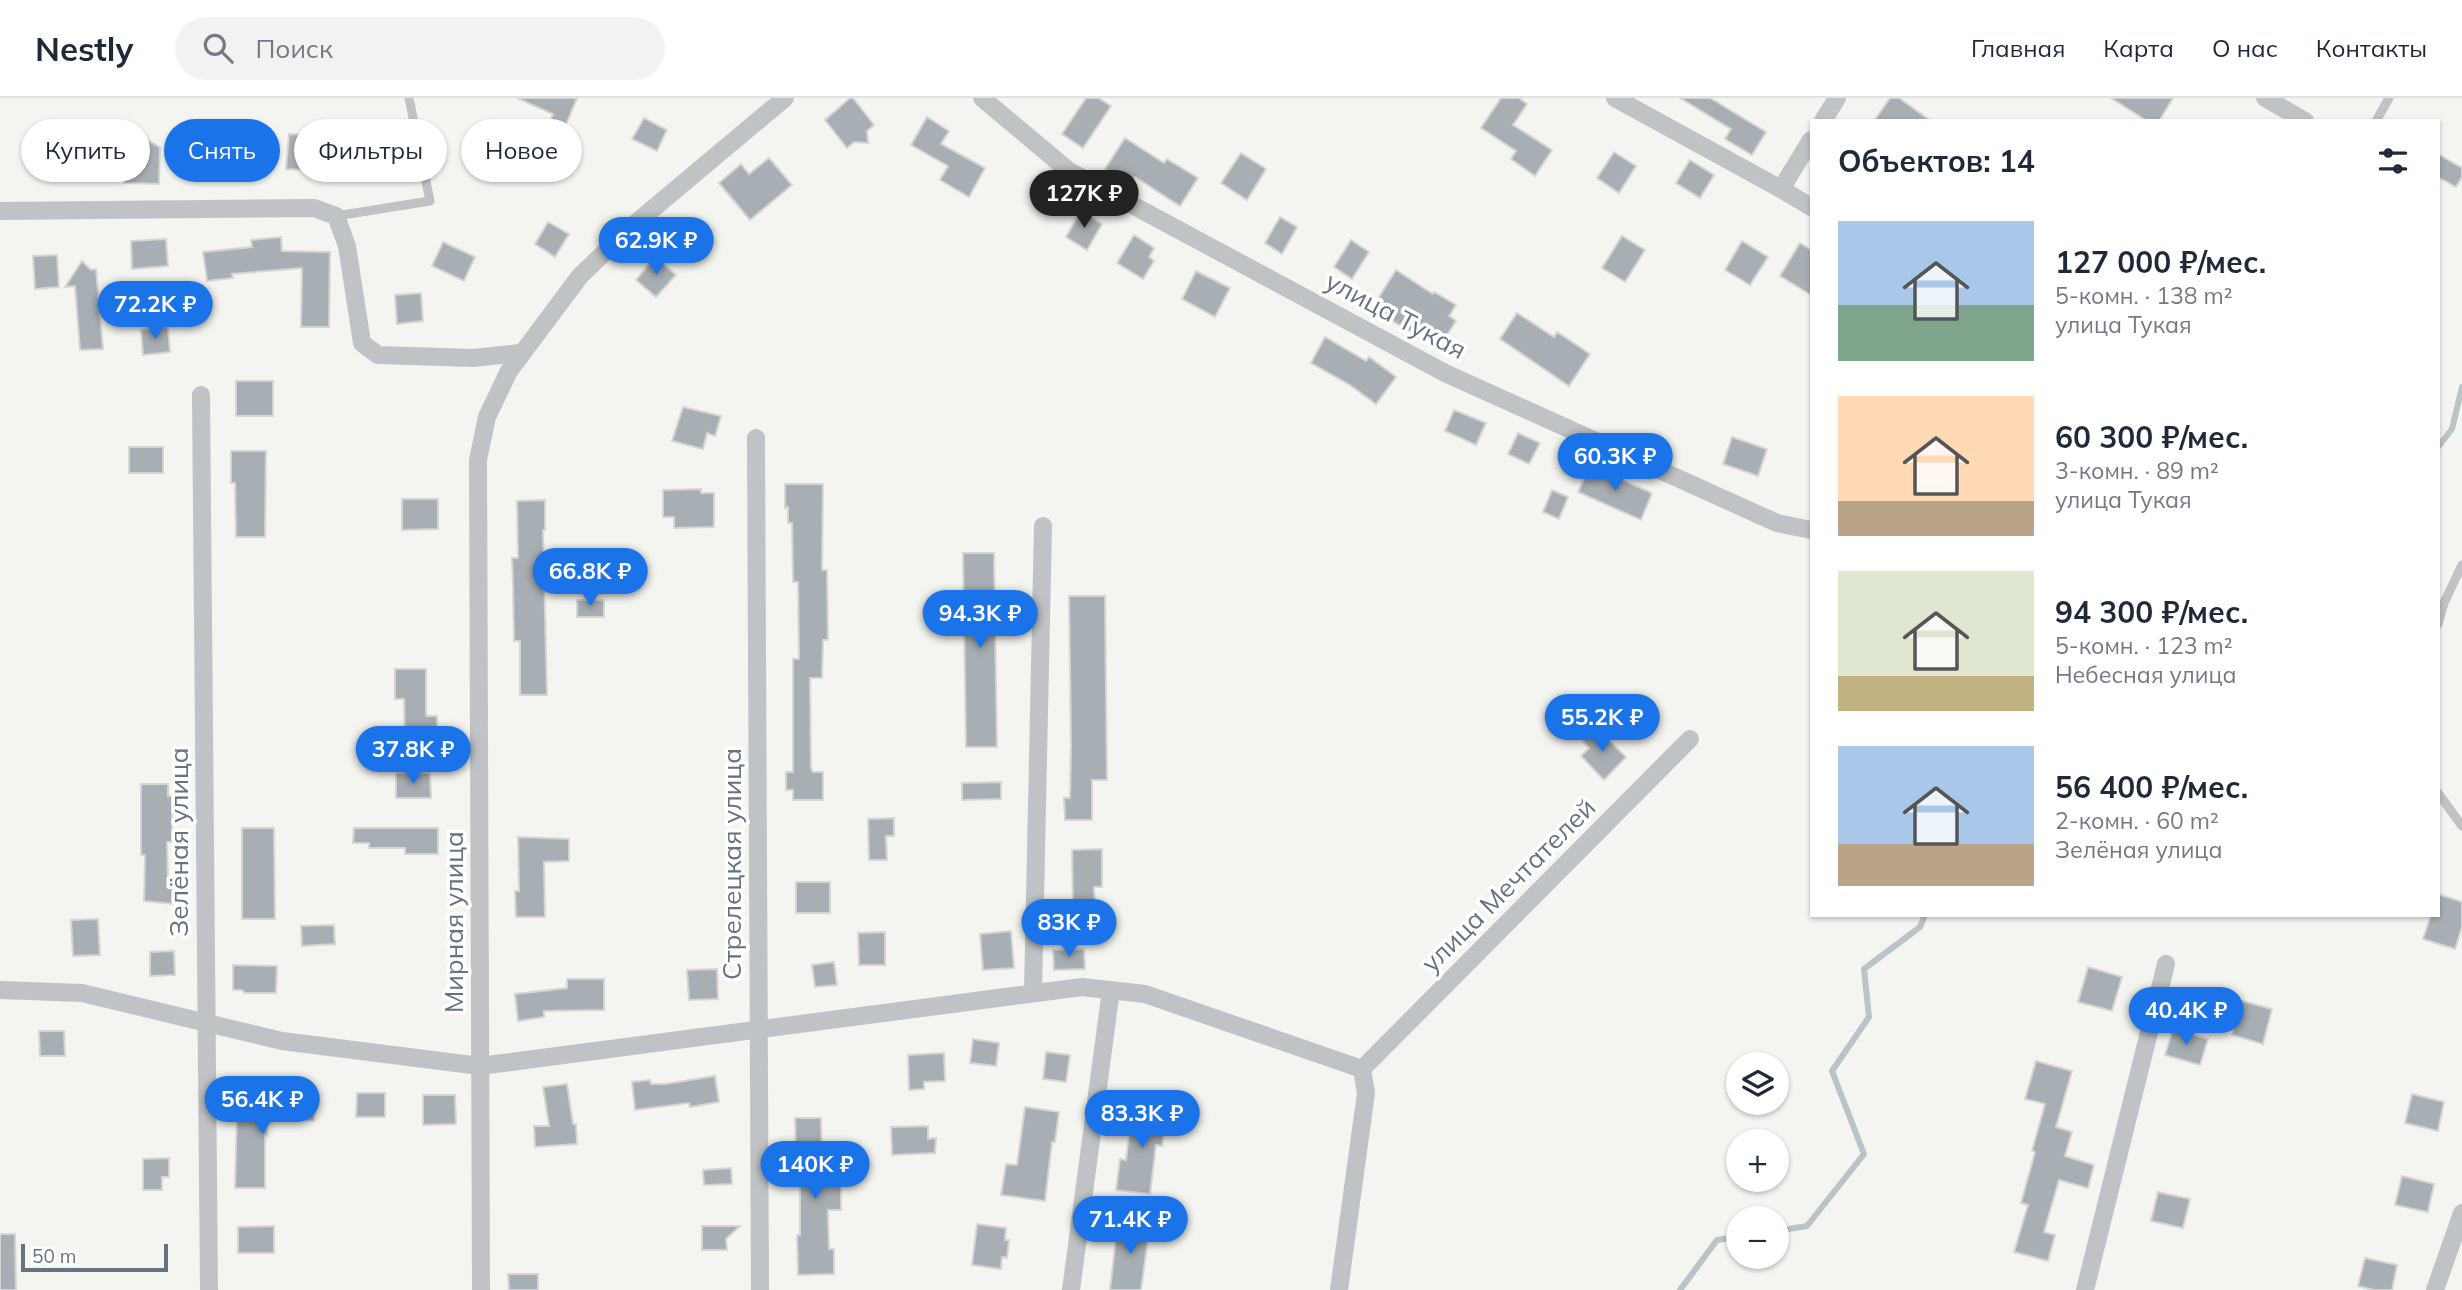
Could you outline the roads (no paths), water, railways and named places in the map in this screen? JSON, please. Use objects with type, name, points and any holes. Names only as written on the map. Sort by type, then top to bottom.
[{"type":"street","name":"Мирная улица","points":[[481,1290],[478,460],[486,416],[520,353],[580,276],[630,228],[785,98]]},
{"type":"street","name":"улица Тукая","points":[[982,98],[1069,171],[1445,373],[1777,523],[1810,530]]},
{"type":"street","points":[[1615,98],[1782,188],[1810,206]]},
{"type":"street","points":[[1824,119],[1837,98]]},
{"type":"street","points":[[2265,98],[2302,119]]},
{"type":"street","points":[[1782,188],[1810,142]]},
{"type":"street","points":[[0,211],[314,208],[336,216],[347,246],[362,343],[377,355],[473,358],[520,353]]},
{"type":"street","name":"Зелёная улица","points":[[201,394],[209,1290]]},
{"type":"street","name":"Стрелецкая улица","points":[[756,438],[760,1290]]},
{"type":"street","points":[[1034,992],[1043,526]]},
{"type":"street","name":"улица Мечтателей","points":[[1362,1069],[1690,739]]},
{"type":"street","points":[[2085,1290],[2165,964]]},
{"type":"street","points":[[0,990],[82,993],[282,1041],[480,1066],[758,1031],[1034,992],[1082,987],[1145,994],[1362,1069],[1366,1093],[1339,1290]]},
{"type":"street","points":[[1071,1290],[1111,990]]},
{"type":"street","points":[[2434,1290],[2462,1213]]},
{"type":"lane","points":[[336,216],[430,201],[409,98]]},
{"type":"lane","points":[[2377,119],[2389,98]]},
{"type":"lane","points":[[2440,617],[2462,565]]},
{"type":"lane","points":[[2440,796],[2462,826]]},
{"type":"waterway","points":[[2440,444],[2452,429],[2462,387]]},
{"type":"waterway","points":[[1789,1229],[1807,1226],[1864,1154],[1832,1071],[1869,1017],[1864,969],[1920,927],[1924,917]]},
{"type":"waterway","points":[[1680,1290],[1717,1240],[1726,1239]]}]
